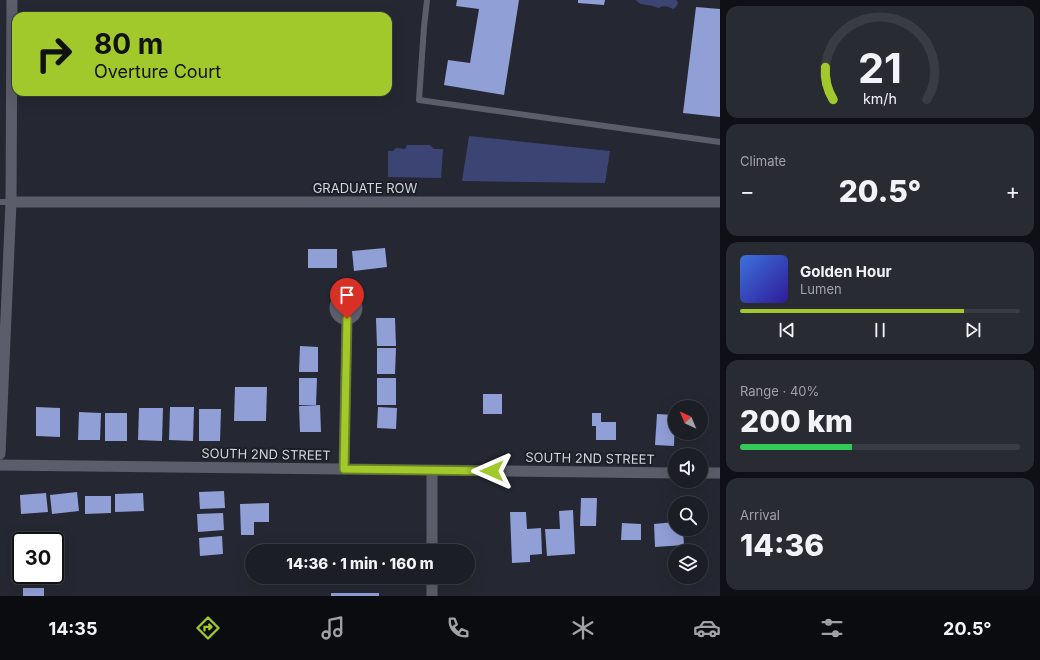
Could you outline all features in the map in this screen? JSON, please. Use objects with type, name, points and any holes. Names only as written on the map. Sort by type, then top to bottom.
[{"type":"street","points":[[0,454],[5,202],[12,0]]},
{"type":"street","name":"GRADUATE ROW","points":[[5,202],[720,202]]},
{"type":"street","points":[[344,469],[347,319]]},
{"type":"street","name":"SOUTH 2ND STREET","points":[[0,465],[668,473]]},
{"type":"street","points":[[432,470],[432,544]]},
{"type":"street","points":[[708,473],[720,473]]},
{"type":"street","points":[[432,584],[432,596]]},
{"type":"lane","points":[[427,0],[419,100],[720,142]]},
{"type":"shaded area","points":[[636,0],[676,0],[678,3],[673,9],[666,6],[658,8],[641,4]]},
{"type":"shaded area","points":[[469,136],[610,151],[605,183],[462,181]]},
{"type":"shaded area","points":[[407,145],[430,145],[434,149],[443,149],[441,178],[388,177],[388,151],[393,151],[396,148],[405,149]]},
{"type":"building","points":[[457,0],[519,0],[504,95],[444,85],[448,60],[470,63],[479,9],[456,6]]},
{"type":"building","points":[[578,0],[605,0],[604,5],[578,3]]},
{"type":"building","points":[[696,7],[720,9],[720,117],[683,113]]},
{"type":"building","points":[[385,248],[387,267],[354,271],[352,251]]},
{"type":"building","points":[[308,249],[337,249],[337,268],[308,268]]},
{"type":"building","points":[[376,318],[395,318],[396,346],[377,346]]},
{"type":"building","points":[[300,346],[318,347],[318,372],[299,372]]},
{"type":"building","points":[[377,348],[396,348],[395,374],[377,374]]},
{"type":"building","points":[[299,378],[317,378],[316,405],[299,405]]},
{"type":"building","points":[[377,378],[396,378],[396,405],[377,405]]},
{"type":"building","points":[[235,387],[267,387],[266,421],[234,421]]},
{"type":"building","points":[[483,394],[502,394],[502,414],[483,414]]},
{"type":"building","points":[[320,405],[321,432],[300,432],[299,406]]},
{"type":"building","points":[[36,407],[60,408],[60,437],[36,436]]},
{"type":"building","points":[[170,407],[194,407],[193,441],[169,440]]},
{"type":"building","points":[[378,407],[397,408],[396,429],[377,428]]},
{"type":"building","points":[[139,408],[163,408],[162,441],[138,440]]},
{"type":"building","points":[[199,409],[221,409],[220,441],[199,441]]},
{"type":"building","points":[[79,412],[101,413],[100,440],[78,440]]},
{"type":"building","points":[[105,413],[127,413],[127,441],[105,441]]},
{"type":"building","points":[[592,413],[601,413],[601,422],[616,422],[616,440],[596,440],[596,426],[592,426]]},
{"type":"building","points":[[657,414],[668,415],[668,440],[674,440],[674,446],[655,445]]},
{"type":"building","points":[[224,491],[225,508],[200,509],[199,492]]},
{"type":"building","points":[[77,492],[79,511],[52,514],[50,495]]},
{"type":"building","points":[[46,493],[48,512],[21,514],[20,495]]},
{"type":"building","points":[[143,493],[144,511],[115,512],[115,494]]},
{"type":"building","points":[[85,496],[111,496],[111,513],[85,514]]},
{"type":"building","points":[[581,498],[597,498],[596,526],[580,526]]},
{"type":"building","points":[[269,503],[269,522],[254,522],[254,535],[241,535],[240,504]]},
{"type":"building","points":[[573,510],[575,554],[547,556],[545,529],[560,529],[559,511]]},
{"type":"building","points":[[510,512],[526,512],[527,529],[541,528],[542,554],[530,555],[530,562],[512,563]]},
{"type":"building","points":[[223,513],[224,530],[198,532],[197,514]]},
{"type":"building","points":[[622,523],[641,524],[641,540],[621,540]]},
{"type":"building","points":[[668,523],[668,536],[683,536],[684,544],[668,544],[668,546],[655,547],[654,524]]},
{"type":"building","points":[[222,536],[223,554],[200,556],[199,538]]},
{"type":"building","points":[[23,588],[44,588],[44,596],[23,596]]},
{"type":"building","points":[[331,593],[379,593],[379,596],[331,596]]},
{"type":"route","points":[[347,319],[344,469],[492,471]]}]
